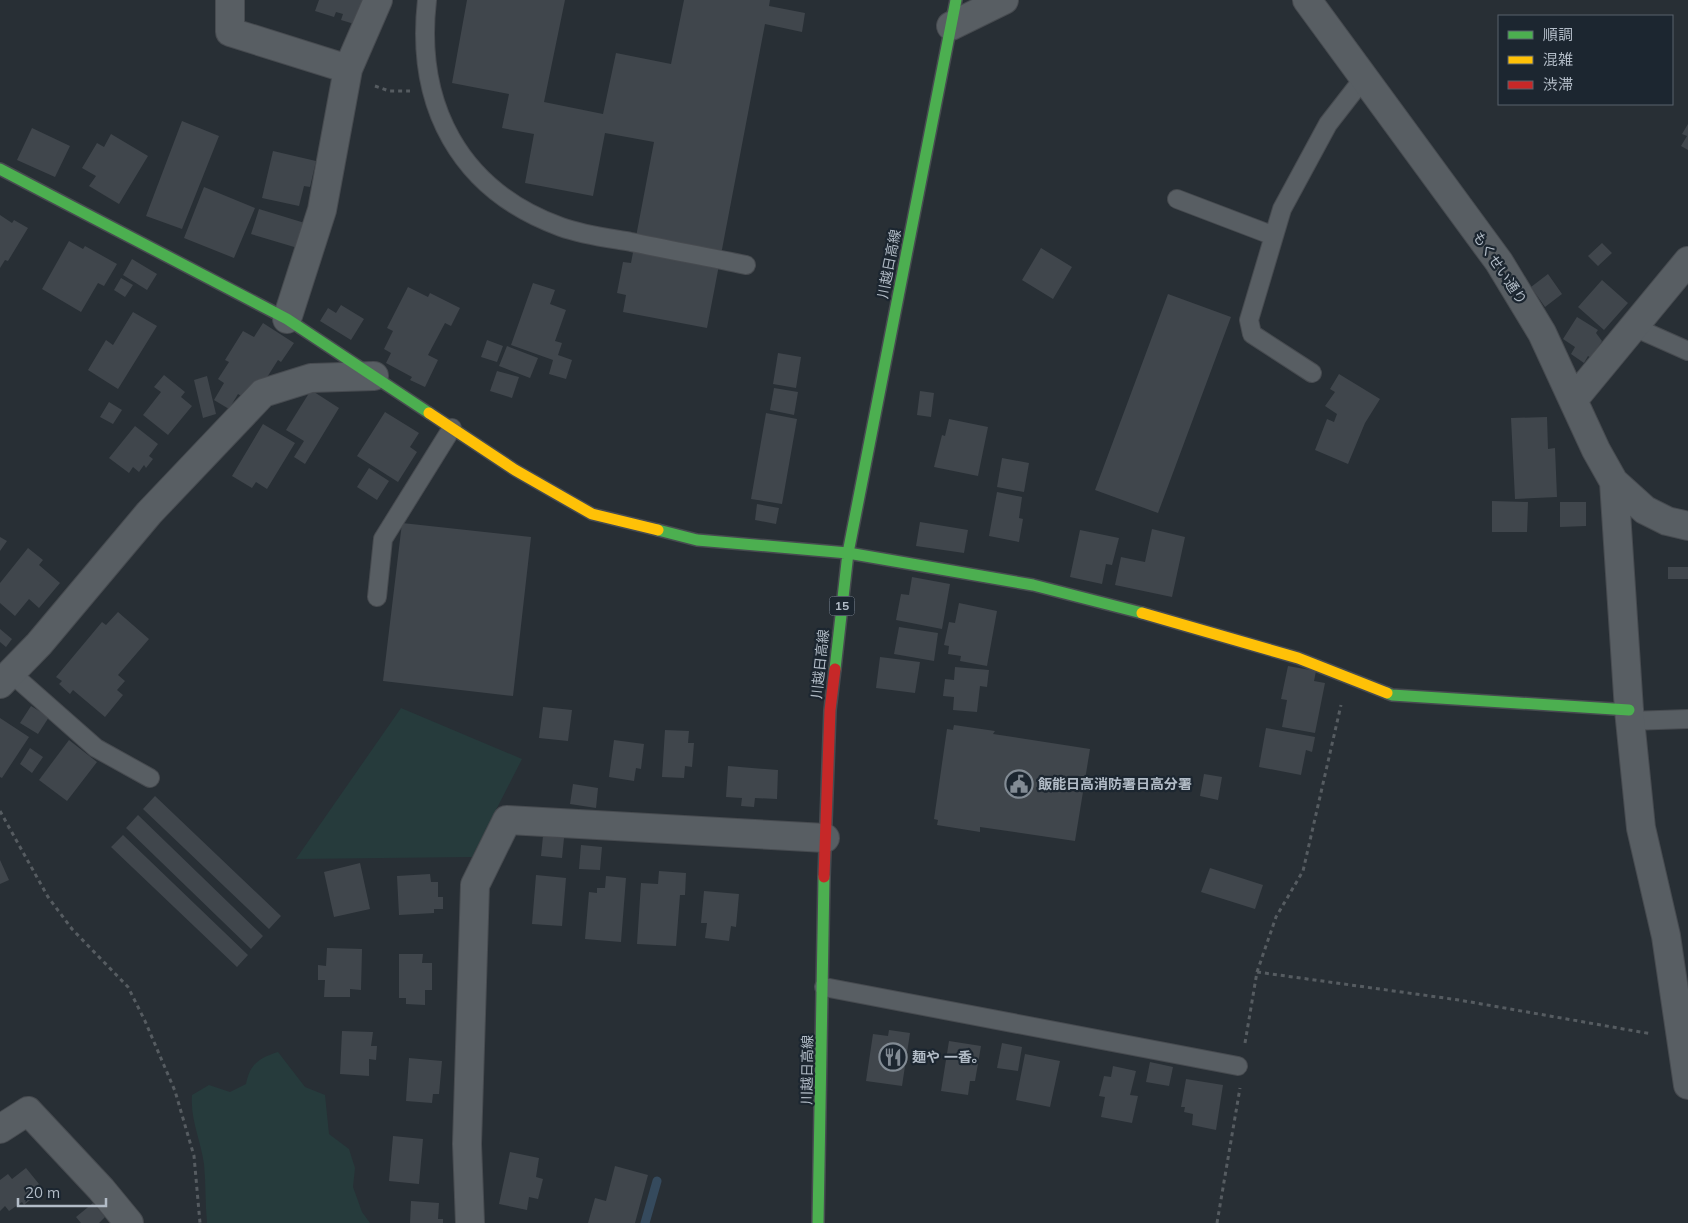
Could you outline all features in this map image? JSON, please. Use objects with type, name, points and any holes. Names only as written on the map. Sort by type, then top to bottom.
[{"type":"street","points":[[230,0],[230,32],[347,73]]},
{"type":"street","points":[[287,319],[322,210],[347,73],[378,0]]},
{"type":"street","points":[[954,13],[1004,0]]},
{"type":"street","name":"もくせい通り","points":[[1307,0],[1363,79],[1499,262],[1542,334],[1574,399],[1596,450],[1614,482],[1645,510],[1667,521],[1688,526]]},
{"type":"street","name":"川越日高線","points":[[818,1223],[824,987],[825,838],[830,710],[848,554],[954,13]]},
{"type":"street","points":[[0,169],[287,319],[515,470],[592,514],[697,540],[848,554],[1043,588],[1177,622],[1298,658],[1392,695],[1630,716]]},
{"type":"street","points":[[1574,399],[1688,262]]},
{"type":"street","points":[[6,679],[39,644],[148,512],[263,393],[311,378],[374,376]]},
{"type":"street","points":[[1614,482],[1630,716],[1640,828],[1666,936],[1688,1085]]},
{"type":"street","points":[[470,1223],[467,1144],[475,885],[507,820],[825,838]]},
{"type":"street","points":[[0,1129],[28,1111],[102,1189],[129,1223]]},
{"type":"lane","points":[[427,0],[424,35],[429,84],[436,108],[463,157],[488,184],[511,203],[544,220],[582,233],[746,265]]},
{"type":"lane","points":[[1312,373],[1252,334],[1249,320],[1282,209],[1301,170],[1328,124],[1363,79]]},
{"type":"lane","points":[[1178,199],[1274,236]]},
{"type":"lane","points":[[1634,327],[1688,351]]},
{"type":"lane","points":[[377,597],[383,539],[452,428]]},
{"type":"lane","points":[[6,679],[96,748],[150,778]]},
{"type":"lane","points":[[1630,716],[1688,719]]},
{"type":"lane","points":[[824,987],[1238,1066]]},
{"type":"path","points":[[347,73],[389,91],[411,91],[429,84]]},
{"type":"path","points":[[1217,1223],[1240,1084],[1238,1066],[1246,1042],[1257,972],[1276,917],[1303,871],[1347,678]]},
{"type":"path","points":[[0,811],[48,897],[72,929],[128,987],[145,1021],[176,1091],[194,1156],[200,1223]]},
{"type":"path","points":[[1257,972],[1478,1003],[1658,1035],[1680,1034]]},
{"type":"green space","points":[[401,708],[522,759],[472,857],[296,859]]},
{"type":"green space","points":[[278,1052],[305,1087],[325,1095],[329,1134],[349,1149],[355,1168],[353,1187],[362,1212],[370,1223],[207,1223],[203,1155],[194,1121],[192,1095],[209,1085],[230,1092],[246,1084],[250,1071],[256,1063]]},
{"type":"building","points":[[319,0],[370,0],[361,26],[341,20],[343,14],[336,12],[334,17],[315,11]]},
{"type":"building","points":[[467,0],[565,0],[544,102],[603,114],[616,53],[671,64],[684,0],[770,0],[769,6],[805,13],[802,32],[765,24],[707,328],[623,312],[626,295],[617,293],[623,262],[631,263],[654,142],[605,133],[593,196],[525,183],[534,134],[502,128],[509,94],[452,83]]},
{"type":"building","points":[[182,121],[219,136],[182,229],[146,216]]},
{"type":"building","points":[[1688,124],[1688,150],[1681,146],[1687,136],[1682,134]]},
{"type":"building","points":[[32,128],[70,146],[55,177],[17,160]]},
{"type":"building","points":[[111,134],[148,156],[119,204],[89,186],[96,176],[82,168],[97,143],[104,147]]},
{"type":"building","points":[[273,151],[316,161],[310,187],[304,186],[299,206],[262,198]]},
{"type":"building","points":[[204,187],[255,208],[234,258],[184,238]]},
{"type":"building","points":[[259,209],[308,224],[301,249],[251,234]]},
{"type":"building","points":[[0,215],[12,223],[14,220],[28,228],[8,261],[5,260],[0,268]]},
{"type":"building","points":[[69,241],[83,249],[85,246],[117,264],[104,286],[98,283],[81,312],[42,289]]},
{"type":"building","points":[[1602,243],[1612,253],[1598,266],[1588,256]]},
{"type":"building","points":[[1041,248],[1072,267],[1053,299],[1022,280]]},
{"type":"building","points":[[132,259],[157,274],[147,290],[123,275]]},
{"type":"building","points":[[1548,274],[1562,294],[1545,307],[1531,287]]},
{"type":"building","points":[[121,278],[133,285],[125,297],[114,290]]},
{"type":"building","points":[[1602,280],[1628,303],[1604,330],[1578,307]]},
{"type":"building","points":[[533,283],[555,290],[550,304],[566,310],[555,341],[562,343],[558,355],[572,360],[566,379],[549,374],[553,360],[511,345]]},
{"type":"building","points":[[408,287],[428,297],[430,293],[460,308],[451,326],[445,323],[428,355],[438,360],[425,387],[410,380],[412,377],[386,363],[391,353],[384,349],[393,331],[387,328]]},
{"type":"building","points":[[1168,294],[1231,317],[1158,513],[1095,490]]},
{"type":"building","points":[[341,305],[364,319],[351,340],[320,321],[328,308],[336,313]]},
{"type":"building","points":[[133,312],[157,326],[118,389],[88,370],[106,340],[113,345]]},
{"type":"building","points":[[1577,317],[1598,330],[1596,333],[1602,341],[1591,358],[1588,356],[1584,363],[1571,354],[1575,347],[1563,339]]},
{"type":"building","points":[[263,323],[294,343],[281,362],[278,360],[264,382],[258,379],[246,399],[238,394],[229,409],[214,400],[224,383],[218,379],[229,362],[225,360],[243,331],[254,337]]},
{"type":"building","points":[[487,340],[503,346],[497,362],[481,357]]},
{"type":"building","points":[[507,346],[538,358],[530,378],[499,366]]},
{"type":"building","points":[[778,353],[801,357],[796,388],[773,384]]},
{"type":"building","points":[[497,371],[519,377],[512,398],[490,391]]},
{"type":"building","points":[[1339,374],[1380,399],[1365,423],[1348,464],[1315,450],[1327,419],[1334,422],[1337,414],[1325,406],[1335,392],[1330,389]]},
{"type":"building","points":[[164,375],[185,392],[181,397],[192,406],[168,435],[143,415],[161,392],[154,387]]},
{"type":"building","points":[[207,376],[216,414],[203,418],[194,380]]},
{"type":"building","points":[[774,388],[798,392],[794,415],[770,410]]},
{"type":"building","points":[[311,390],[339,408],[305,464],[294,457],[304,441],[286,430]]},
{"type":"building","points":[[920,391],[934,393],[931,417],[917,415]]},
{"type":"building","points":[[109,402],[122,410],[113,424],[100,417]]},
{"type":"building","points":[[385,412],[419,433],[410,447],[417,452],[398,482],[357,456]]},
{"type":"building","points":[[766,413],[797,419],[782,504],[751,499]]},
{"type":"building","points":[[1547,417],[1548,449],[1555,448],[1557,497],[1515,499],[1511,418]]},
{"type":"building","points":[[949,419],[988,427],[978,476],[934,467],[942,435],[945,436]]},
{"type":"building","points":[[263,424],[295,443],[267,489],[256,482],[252,488],[232,476]]},
{"type":"building","points":[[135,426],[158,444],[149,456],[153,459],[146,468],[144,465],[139,472],[133,467],[129,473],[109,458]]},
{"type":"building","points":[[1002,458],[1029,463],[1024,492],[997,487]]},
{"type":"building","points":[[369,468],[389,481],[377,500],[357,487]]},
{"type":"building","points":[[997,492],[1022,497],[1019,518],[1023,519],[1019,542],[989,536]]},
{"type":"building","points":[[1492,501],[1528,502],[1527,532],[1492,532]]},
{"type":"building","points":[[1560,502],[1586,502],[1586,526],[1560,527]]},
{"type":"building","points":[[757,504],[779,508],[776,524],[755,520]]},
{"type":"building","points":[[920,522],[968,530],[964,553],[916,546]]},
{"type":"building","points":[[402,523],[531,537],[513,696],[383,681]]},
{"type":"building","points":[[1152,529],[1185,537],[1172,597],[1115,585],[1121,557],[1145,562]]},
{"type":"building","points":[[1080,530],[1119,538],[1112,565],[1106,564],[1102,584],[1070,577]]},
{"type":"building","points":[[0,537],[7,541],[0,551]]},
{"type":"building","points":[[28,548],[43,560],[39,565],[60,583],[39,608],[29,599],[15,616],[0,603],[0,583]]},
{"type":"building","points":[[1668,567],[1688,567],[1688,579],[1668,579]]},
{"type":"building","points":[[912,577],[950,584],[942,629],[896,620],[901,594],[909,595]]},
{"type":"building","points":[[959,603],[997,611],[987,666],[960,661],[961,656],[948,654],[949,646],[944,645],[949,622],[955,623]]},
{"type":"building","points":[[118,612],[149,639],[118,675],[125,681],[117,690],[123,695],[105,717],[73,690],[70,694],[59,684],[62,681],[56,677],[102,622],[106,625]]},
{"type":"building","points":[[899,627],[938,633],[934,661],[894,654]]},
{"type":"building","points":[[0,629],[12,639],[6,647],[0,642]]},
{"type":"building","points":[[880,657],[920,662],[915,693],[876,688]]},
{"type":"building","points":[[1288,666],[1316,671],[1314,681],[1325,683],[1315,733],[1282,727],[1287,700],[1281,699]]},
{"type":"building","points":[[955,667],[989,670],[987,687],[980,686],[977,712],[953,710],[954,697],[943,696],[945,679],[954,680]]},
{"type":"building","points":[[31,706],[49,717],[38,734],[20,723]]},
{"type":"building","points":[[543,707],[572,710],[568,741],[539,738]]},
{"type":"building","points":[[0,718],[29,737],[2,778],[0,777]]},
{"type":"building","points":[[954,725],[995,731],[993,734],[1090,749],[1075,841],[980,827],[980,832],[937,825],[938,820],[934,819],[947,729],[953,730]]},
{"type":"building","points":[[1266,728],[1315,737],[1312,752],[1306,750],[1301,775],[1259,767]]},
{"type":"building","points":[[665,730],[689,731],[688,743],[694,743],[692,767],[685,766],[684,778],[662,777]]},
{"type":"building","points":[[69,740],[97,762],[67,801],[39,780]]},
{"type":"building","points":[[614,740],[644,744],[641,769],[636,768],[634,781],[609,777]]},
{"type":"building","points":[[30,748],[43,757],[32,773],[20,764]]},
{"type":"building","points":[[728,766],[778,770],[777,799],[755,798],[754,807],[741,806],[742,798],[726,797]]},
{"type":"building","points":[[1204,774],[1222,777],[1218,800],[1200,796]]},
{"type":"building","points":[[573,784],[598,788],[596,808],[570,804]]},
{"type":"building","points":[[155,796],[281,916],[269,929],[143,809]]},
{"type":"building","points":[[138,815],[263,936],[251,949],[126,828]]},
{"type":"building","points":[[123,835],[248,955],[237,967],[111,847]]},
{"type":"building","points":[[543,836],[564,838],[562,858],[541,856]]},
{"type":"building","points":[[581,845],[602,847],[600,870],[579,869]]},
{"type":"building","points":[[0,860],[9,880],[0,884]]},
{"type":"building","points":[[360,863],[370,909],[334,917],[324,872]]},
{"type":"building","points":[[1210,868],[1263,885],[1255,909],[1201,892]]},
{"type":"building","points":[[659,871],[686,873],[685,895],[680,895],[676,946],[637,944],[641,883],[658,884]]},
{"type":"building","points":[[430,874],[431,882],[438,882],[438,897],[443,897],[443,909],[434,909],[434,913],[399,915],[397,876]]},
{"type":"building","points":[[536,875],[566,878],[562,926],[532,924]]},
{"type":"building","points":[[606,876],[626,878],[621,942],[585,939],[589,892],[597,893],[597,888],[605,888]]},
{"type":"building","points":[[704,891],[739,894],[736,927],[731,926],[729,941],[705,938],[707,923],[701,923]]},
{"type":"building","points":[[327,948],[362,949],[361,990],[350,989],[350,997],[324,997],[325,980],[318,980],[318,965],[326,966]]},
{"type":"building","points":[[399,954],[423,954],[422,963],[432,963],[432,990],[425,990],[425,1005],[406,1004],[406,998],[399,998]]},
{"type":"building","points":[[889,1030],[910,1033],[902,1086],[866,1081],[873,1034],[888,1036]]},
{"type":"building","points":[[342,1031],[373,1032],[371,1046],[377,1046],[376,1060],[369,1059],[369,1076],[340,1074]]},
{"type":"building","points":[[949,1041],[981,1046],[975,1081],[970,1081],[968,1095],[941,1091]]},
{"type":"building","points":[[1002,1043],[1022,1047],[1018,1071],[997,1068]]},
{"type":"building","points":[[1025,1054],[1060,1061],[1050,1107],[1016,1100]]},
{"type":"building","points":[[409,1058],[442,1061],[439,1094],[433,1094],[432,1103],[406,1101]]},
{"type":"building","points":[[1150,1062],[1173,1067],[1169,1086],[1146,1082]]},
{"type":"building","points":[[1113,1066],[1136,1071],[1130,1095],[1138,1096],[1132,1123],[1101,1117],[1105,1097],[1099,1096],[1104,1076],[1111,1077]]},
{"type":"building","points":[[1186,1079],[1223,1085],[1216,1130],[1192,1125],[1193,1114],[1184,1112],[1185,1107],[1181,1107]]},
{"type":"building","points":[[393,1136],[423,1139],[419,1184],[389,1181]]},
{"type":"building","points":[[510,1152],[539,1158],[536,1177],[543,1179],[538,1199],[529,1197],[527,1210],[499,1204]]},
{"type":"building","points":[[615,1166],[648,1175],[635,1223],[588,1223],[595,1198],[606,1201]]},
{"type":"building","points":[[26,1168],[39,1184],[30,1191],[35,1196],[24,1205],[22,1202],[9,1211],[5,1206],[0,1211],[0,1180],[8,1174],[12,1179]]},
{"type":"building","points":[[411,1201],[439,1203],[438,1219],[443,1219],[443,1223],[410,1223]]},
{"type":"building","points":[[93,1203],[105,1217],[99,1223],[81,1223],[76,1217]]},
{"type":"waterway","points":[[645,1223],[657,1181]]},
{"type":"traffic: fast","points":[[835,669],[848,553],[956,0]]},
{"type":"traffic: fast","points":[[0,169],[287,319],[429,413]]},
{"type":"traffic: fast","points":[[658,530],[697,540],[848,553],[1033,585],[1142,613]]},
{"type":"traffic: fast","points":[[1387,693],[1392,695],[1629,710]]},
{"type":"traffic: fast","points":[[818,1223],[824,877]]},
{"type":"traffic: slow","points":[[429,413],[515,470],[592,514],[658,530]]},
{"type":"traffic: slow","points":[[1142,613],[1298,658],[1387,693]]},
{"type":"traffic: jam","points":[[824,877],[830,710],[835,669]]},
{"type":"place","name":"飯能日高消防署日高分署","points":[[1019,784]]},
{"type":"place","name":"麺や 一香。","points":[[893,1057]]}]
